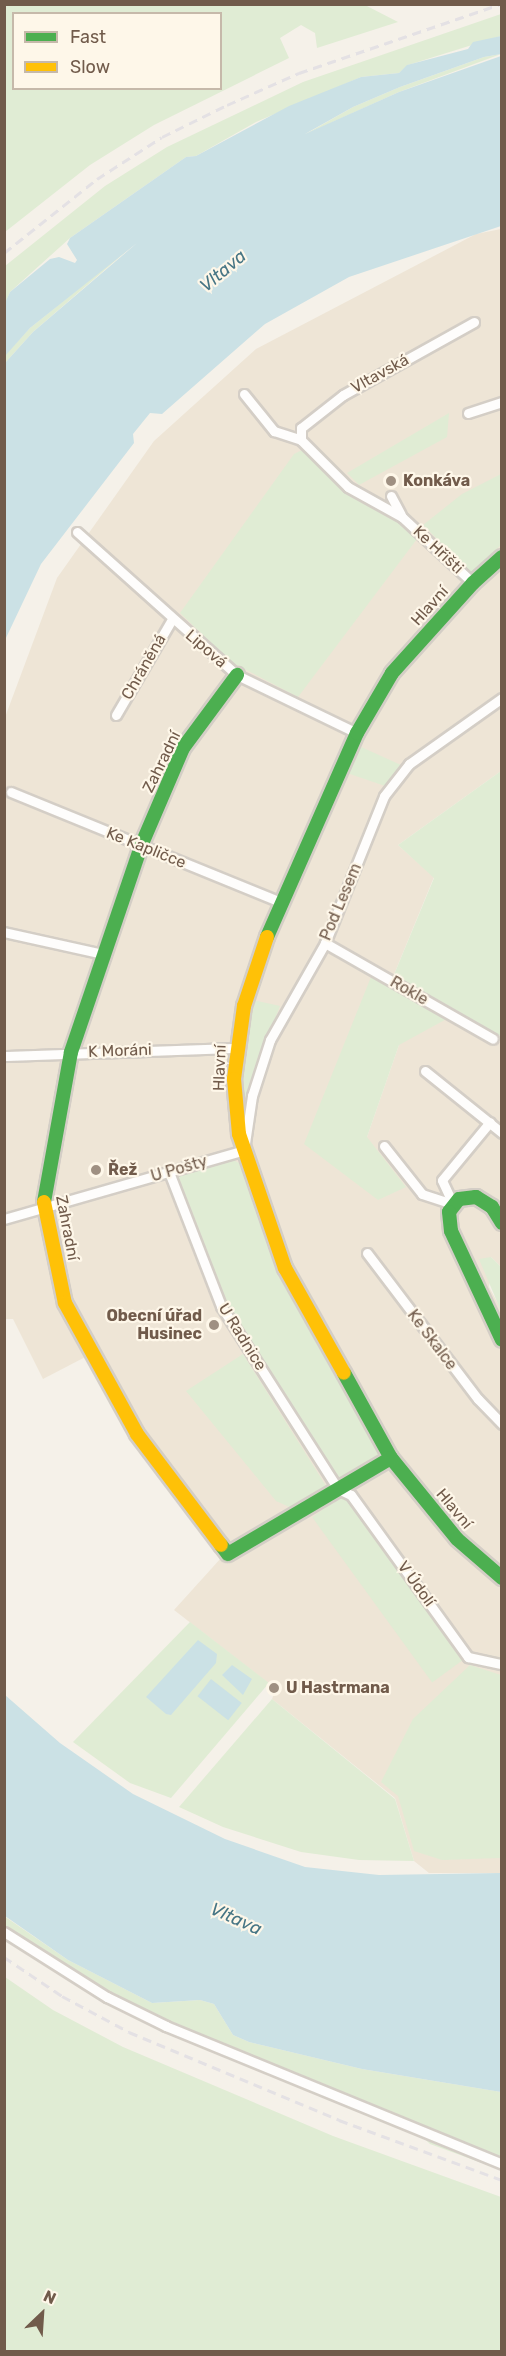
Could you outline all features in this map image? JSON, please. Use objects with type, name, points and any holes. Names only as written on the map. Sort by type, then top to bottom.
[{"type":"street","name":"Vltavská","points":[[302,440],[302,428],[343,395],[474,322]]},
{"type":"street","name":"Ke Hřišti","points":[[244,394],[274,431],[302,440],[348,487],[402,517],[473,583]]},
{"type":"street","points":[[468,412],[501,402]]},
{"type":"street","name":"Ke Hřišti","points":[[391,496],[402,517]]},
{"type":"street","name":"Lipová","points":[[77,532],[172,620],[237,675],[357,733]]},
{"type":"street","name":"Hlavní","points":[[501,557],[473,583],[392,673],[357,733],[257,960],[236,1048],[234,1079],[244,1150],[285,1268],[391,1458],[457,1539],[501,1578]]},
{"type":"street","name":"Chráněná","points":[[116,715],[172,620]]},
{"type":"street","name":"Zahradní","points":[[237,675],[183,748],[141,846],[71,1052],[44,1188],[45,1207],[65,1303],[137,1434],[228,1554],[391,1458]]},
{"type":"street","name":"Pod Lesem","points":[[244,1150],[252,1096],[270,1040],[325,943],[384,796],[410,764],[501,698]]},
{"type":"street","name":"Ke Kapličce","points":[[11,792],[281,902]]},
{"type":"street","points":[[4,932],[104,954]]},
{"type":"street","name":"Rokle","points":[[325,943],[493,1039]]},
{"type":"street","name":"K Moráni","points":[[4,1056],[236,1048]]},
{"type":"street","points":[[425,1071],[501,1133]]},
{"type":"street","points":[[453,1204],[442,1180],[490,1122]]},
{"type":"street","points":[[384,1146],[422,1194],[453,1204]]},
{"type":"street","name":"U Pošty","points":[[4,1219],[244,1150]]},
{"type":"street","name":"U Radnice","points":[[169,1172],[221,1306],[338,1489]]},
{"type":"street","points":[[501,1223],[492,1207],[476,1197],[465,1196],[453,1204],[449,1212],[451,1231],[501,1340]]},
{"type":"street","name":"Ke Skalce","points":[[367,1254],[478,1399],[501,1424]]},
{"type":"street","name":"V Údolí","points":[[338,1489],[351,1495],[468,1657],[501,1664]]},
{"type":"street","points":[[4,1932],[90,1987],[166,2026],[501,2164]]},
{"type":"shaded area","points":[[501,229],[501,771],[398,845],[434,877],[393,977],[479,1028],[501,1036],[501,1267],[491,1257],[489,1287],[502,1311],[501,1873],[429,1873],[414,1861],[395,1798],[272,1699],[276,1689],[174,1610],[231,1547],[129,1416],[93,1353],[43,1379],[13,1319],[5,1319],[4,720],[57,578],[154,441],[256,349],[476,234]],"holes":[[[373,973],[399,1045],[367,1137]]]},
{"type":"green space","points":[[5,5],[365,5],[398,22],[317,48],[315,33],[301,25],[280,38],[289,58],[154,125],[90,165],[5,232]]},
{"type":"green space","points":[[501,14],[501,36],[408,65],[399,73],[361,77],[256,122],[196,156],[186,157],[70,238],[10,292],[5,304],[5,266],[105,186],[167,147],[303,82]]},
{"type":"green space","points":[[501,54],[399,92],[304,135],[353,107],[400,87],[484,57]]},
{"type":"green space","points":[[137,242],[33,332],[5,363],[4,356],[30,328]]},
{"type":"green space","points":[[449,413],[447,437],[359,485],[347,473]]},
{"type":"green space","points":[[304,449],[348,493],[398,521],[417,539],[298,697],[231,662],[180,613],[294,454]]},
{"type":"green space","points":[[501,474],[501,545],[471,573],[423,525],[462,494]]},
{"type":"green space","points":[[359,746],[401,765],[385,786],[347,773]]},
{"type":"green space","points":[[501,771],[501,1036],[479,1028],[393,977],[434,878],[398,845]]},
{"type":"green space","points":[[373,972],[452,1016],[399,1045],[367,1137],[406,1187],[378,1200],[304,1144]]},
{"type":"green space","points":[[253,1000],[280,1006],[249,1086],[243,1131],[240,1099],[243,1053]]},
{"type":"green space","points":[[233,1160],[239,1163],[275,1268],[381,1455],[340,1482],[223,1295],[177,1182],[180,1176]]},
{"type":"green space","points":[[491,1257],[501,1267],[501,1311],[479,1259]]},
{"type":"green space","points":[[243,1354],[328,1489],[296,1510],[276,1501],[186,1391]]},
{"type":"green space","points":[[343,1495],[463,1660],[432,1682],[312,1517]]},
{"type":"green space","points":[[190,1622],[269,1683],[171,1798],[130,1783],[73,1742]]},
{"type":"green space","points":[[470,1665],[501,1675],[501,1858],[442,1860],[414,1851],[398,1796],[381,1782],[413,1719]]},
{"type":"green space","points":[[272,1699],[395,1799],[414,1861],[359,1860],[301,1852],[223,1827],[179,1807]]},
{"type":"green space","points":[[4,1916],[68,1960],[152,2003],[200,2000],[214,2004],[233,2035],[249,2042],[362,2069],[501,2092],[501,2170],[430,2144],[411,2126],[107,1995],[5,1929]]},
{"type":"green space","points":[[5,1977],[53,2010],[123,2047],[333,2136],[501,2197],[501,2351],[5,2351]]},
{"type":"water","name":"Vltava","points":[[501,36],[501,54],[484,57],[400,87],[353,107],[305,134],[399,92],[501,56],[501,226],[349,277],[265,324],[162,414],[150,413],[133,434],[134,443],[41,564],[5,640],[5,363],[33,332],[137,243],[30,328],[5,356],[5,303],[10,292],[50,259],[59,257],[75,263],[77,260],[67,244],[70,238],[186,157],[196,156],[289,106],[361,77],[399,73],[407,65],[468,49],[473,42]]},
{"type":"water","points":[[198,1640],[217,1654],[216,1663],[171,1715],[166,1714],[146,1697]]},
{"type":"water","points":[[232,1665],[252,1679],[243,1695],[222,1675]]},
{"type":"water","points":[[211,1679],[242,1703],[228,1720],[197,1696]]},
{"type":"water","name":"Vltava","points":[[5,1695],[60,1743],[133,1794],[225,1839],[305,1867],[379,1875],[501,1873],[501,2092],[362,2069],[249,2042],[233,2035],[214,2004],[200,2000],[152,2003],[68,1960],[5,1916]]},
{"type":"railway","points":[[4,253],[97,179],[162,137],[299,73],[500,4]]},
{"type":"railway","points":[[4,1957],[62,1996],[129,2032],[339,2120],[502,2180]]},
{"type":"traffic: fast","points":[[267,937],[357,733],[392,673],[473,583],[502,557]]},
{"type":"traffic: fast","points":[[44,1202],[71,1052],[141,846],[183,748],[237,675]]},
{"type":"traffic: fast","points":[[502,1223],[492,1207],[476,1197],[459,1199],[449,1212],[451,1231],[502,1340]]},
{"type":"traffic: fast","points":[[344,1373],[391,1458],[457,1539],[502,1578]]},
{"type":"traffic: fast","points":[[221,1545],[228,1554],[391,1458]]},
{"type":"traffic: slow","points":[[267,937],[244,1006],[234,1079],[239,1134],[285,1268],[344,1373]]},
{"type":"traffic: slow","points":[[44,1202],[65,1303],[137,1434],[221,1545]]},
{"type":"place","name":"Konkáva","points":[[391,481]]},
{"type":"place","name":"Řež","points":[[96,1170]]},
{"type":"place","name":"Obecní úřad Husinec","points":[[214,1325]]},
{"type":"place","name":"U Hastrmana","points":[[274,1688]]}]
